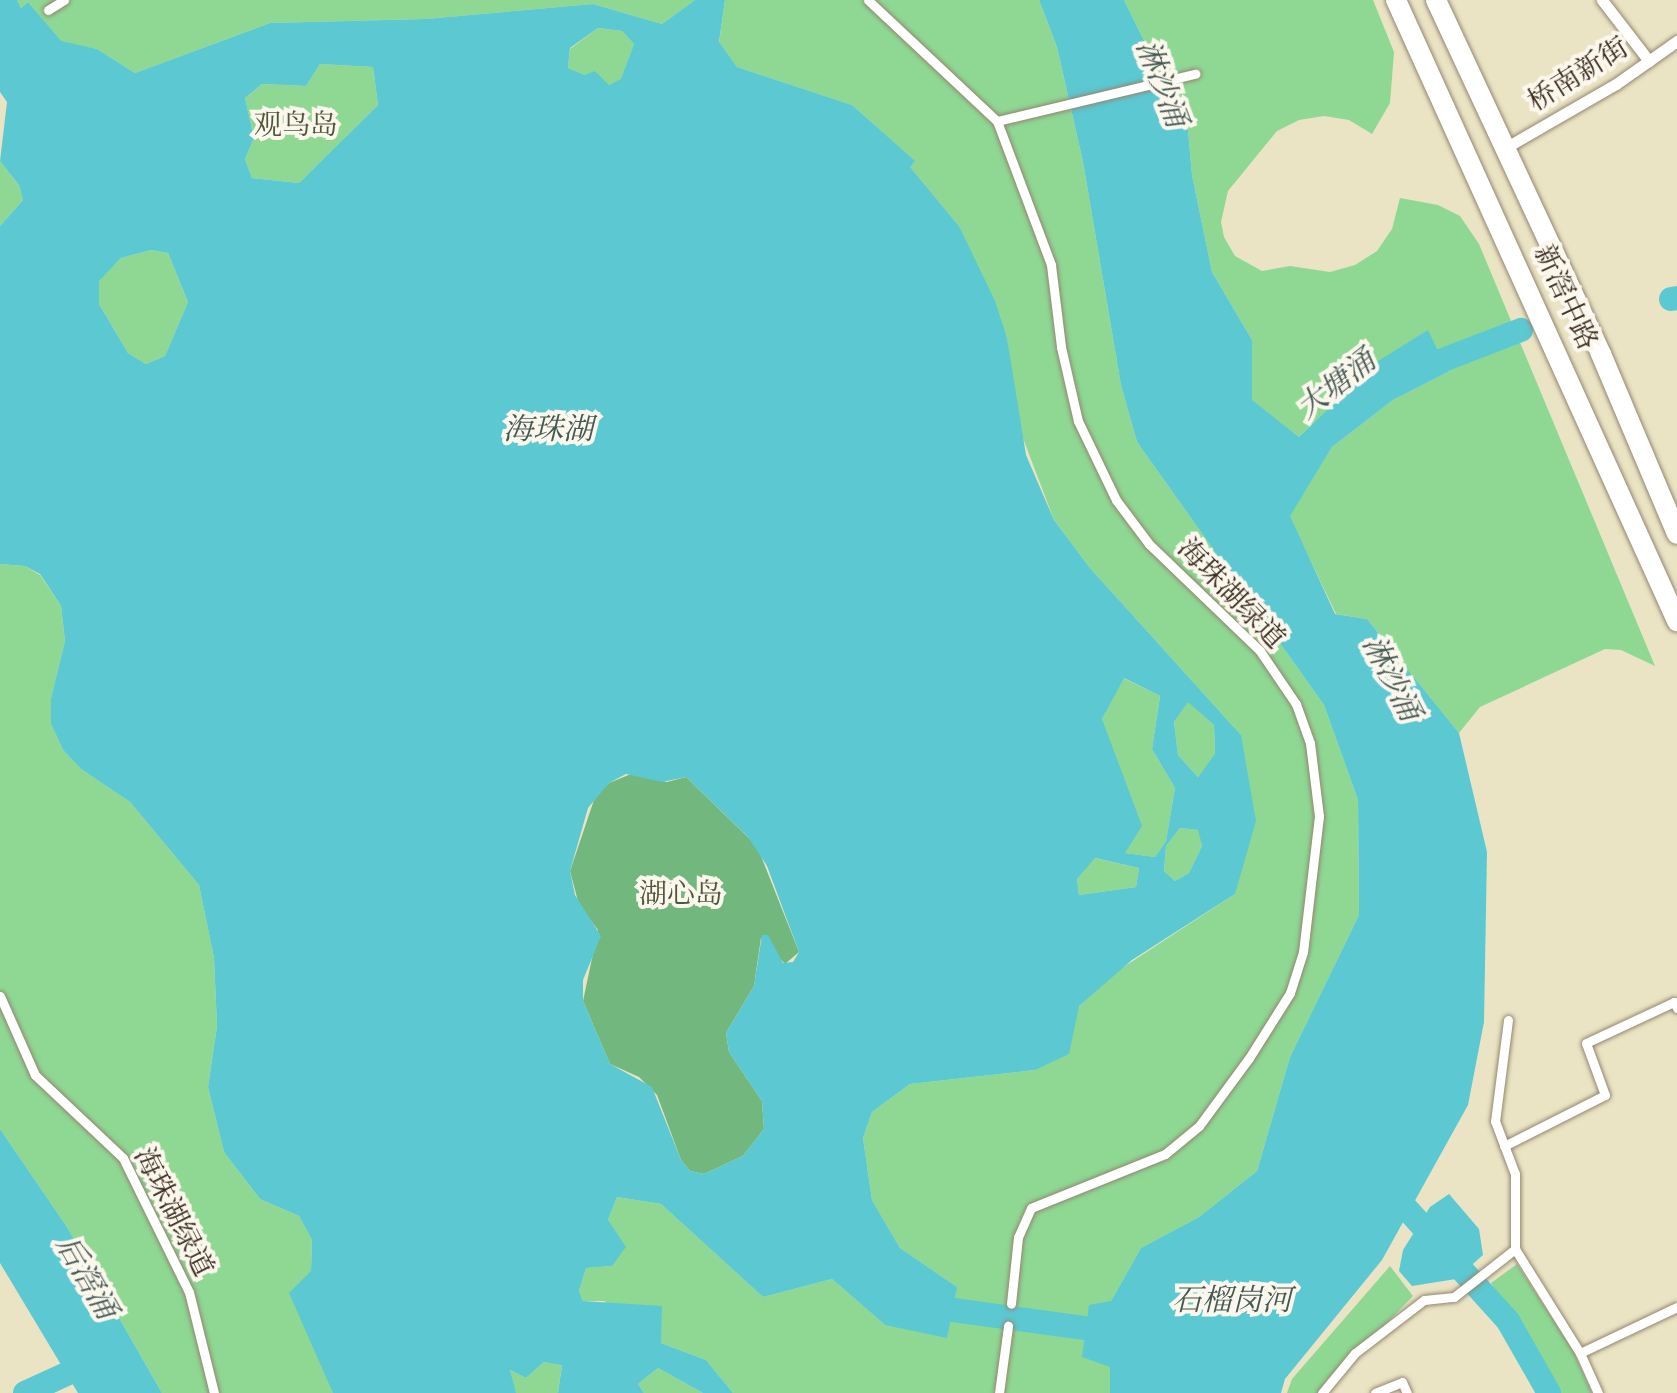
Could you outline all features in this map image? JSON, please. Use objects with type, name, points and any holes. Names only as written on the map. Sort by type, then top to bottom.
[{"type":"highway","name":"新滘中路","points":[[1396,0],[1677,621]]},
{"type":"highway","name":"新滘中路","points":[[1436,0],[1677,534]]},
{"type":"street","points":[[48,10],[64,0]]},
{"type":"street","name":"海珠湖绿道","points":[[868,0],[997,121],[1051,265],[1061,347],[1078,421],[1116,500],[1149,544],[1260,651],[1296,704],[1310,743],[1319,816],[1303,952],[1290,993],[1249,1058],[1199,1126],[1165,1154],[1031,1208],[1018,1237],[1011,1304]]},
{"type":"street","points":[[1602,0],[1649,61]]},
{"type":"street","name":"桥南新街","points":[[1505,148],[1677,41]]},
{"type":"street","points":[[997,121],[1195,74]]},
{"type":"street","name":"海珠湖绿道","points":[[0,996],[35,1075],[123,1158],[189,1292],[214,1393]]},
{"type":"street","points":[[1504,1146],[1605,1095],[1586,1043],[1674,1002],[1677,1008]]},
{"type":"street","points":[[1508,1020],[1495,1121],[1515,1174],[1515,1249],[1580,1353],[1598,1393]]},
{"type":"street","points":[[1322,1393],[1355,1353],[1424,1300],[1454,1297],[1515,1249]]},
{"type":"street","points":[[1580,1353],[1677,1307]]},
{"type":"street","points":[[999,1393],[1008,1326]]},
{"type":"street","points":[[1375,1393],[1402,1382],[1407,1393]]},
{"type":"green space","points":[[17,0],[695,0],[662,24],[593,4],[425,19],[270,23],[135,73],[97,49],[61,42],[28,2],[21,8]]},
{"type":"green space","points":[[725,0],[1039,0],[1057,47],[1083,162],[1121,385],[1137,442],[1324,705],[1358,800],[1359,915],[1290,1057],[1257,1171],[1199,1217],[1141,1248],[1111,1301],[1110,1393],[733,1393],[706,1360],[661,1343],[604,1301],[583,1301],[579,1291],[586,1268],[612,1266],[608,1220],[617,1197],[661,1204],[763,1297],[832,1279],[885,1325],[957,1287],[900,1248],[872,1200],[863,1138],[872,1112],[910,1084],[1035,1070],[1079,1006],[1113,974],[1235,894],[1241,735],[1090,568],[1054,520],[1018,425],[1007,338],[959,226],[909,166],[914,161],[852,105],[737,67],[719,43]]},
{"type":"green space","points":[[1124,0],[1373,0],[1394,52],[1390,103],[1372,134],[1349,120],[1324,116],[1299,120],[1277,131],[1228,191],[1221,222],[1224,237],[1235,256],[1262,271],[1290,266],[1330,272],[1355,265],[1377,251],[1392,229],[1400,198],[1438,205],[1460,216],[1479,244],[1655,666],[1621,650],[1605,649],[1480,707],[1459,733],[1367,619],[1336,614],[1289,516],[1332,447],[1393,400],[1448,372],[1375,363],[1299,437],[1251,400],[1252,340],[1212,272],[1192,175],[1188,130]]},
{"type":"green space","points":[[598,28],[622,31],[634,44],[621,80],[609,85],[568,68],[570,49]]},
{"type":"green space","name":"观鸟岛","points":[[320,64],[373,67],[378,105],[299,183],[252,178],[245,159],[254,138],[245,98],[262,84],[306,86]]},
{"type":"green space","points":[[0,161],[19,185],[23,200],[0,226]]},
{"type":"green space","points":[[151,250],[168,253],[188,302],[165,356],[146,364],[128,353],[99,304],[99,280],[121,258]]},
{"type":"green space","points":[[0,564],[25,566],[40,575],[61,606],[65,641],[51,698],[51,724],[63,750],[81,769],[130,802],[199,885],[214,958],[217,1026],[208,1087],[224,1152],[260,1199],[299,1216],[312,1240],[311,1271],[333,1393],[162,1393],[67,1227],[0,1129]]},
{"type":"green space","points":[[1123,678],[1160,696],[1152,749],[1175,788],[1166,841],[1155,857],[1125,853],[1102,719]]},
{"type":"green space","points":[[1188,701],[1214,725],[1215,755],[1198,777],[1178,755],[1174,722]]},
{"type":"green space","name":"湖心岛","points":[[631,774],[667,782],[686,777],[757,846],[799,952],[785,964],[761,938],[754,986],[726,1033],[729,1052],[762,1101],[764,1129],[743,1156],[704,1174],[690,1171],[681,1160],[657,1095],[639,1077],[610,1064],[583,1001],[598,930],[579,905],[570,871],[595,797],[609,783]]},
{"type":"green space","points":[[1180,828],[1199,830],[1202,846],[1189,873],[1175,881],[1164,871],[1166,846]]},
{"type":"green space","points":[[1094,858],[1139,868],[1136,887],[1079,895],[1077,879]]},
{"type":"green space","points":[[1517,1264],[1573,1350],[1592,1393],[1556,1393],[1491,1283]]},
{"type":"green space","points":[[1390,1266],[1413,1296],[1319,1393],[1287,1393],[1292,1379]]},
{"type":"green space","points":[[544,1362],[562,1364],[558,1393],[515,1393],[510,1370],[526,1378]]},
{"type":"green space","points":[[658,1368],[703,1393],[644,1393],[638,1384]]},
{"type":"water","name":"海珠湖","points":[[0,0],[17,0],[21,8],[28,2],[61,41],[97,49],[135,73],[270,23],[425,19],[593,4],[662,24],[695,0],[725,0],[719,42],[737,67],[852,105],[915,161],[910,167],[959,226],[995,301],[1007,338],[1026,455],[1054,520],[1090,568],[1241,735],[1256,821],[1235,894],[1132,960],[1079,1006],[1069,1054],[1035,1070],[910,1084],[872,1112],[863,1138],[872,1200],[900,1248],[957,1287],[947,1338],[885,1325],[832,1279],[763,1297],[661,1204],[617,1197],[608,1220],[626,1247],[612,1266],[586,1268],[579,1291],[583,1301],[662,1306],[661,1343],[706,1360],[733,1393],[703,1393],[658,1368],[638,1384],[644,1393],[558,1393],[562,1365],[544,1362],[526,1378],[510,1370],[516,1393],[333,1393],[289,1293],[311,1271],[312,1240],[299,1216],[260,1199],[224,1152],[208,1087],[217,1026],[214,958],[199,885],[130,802],[81,769],[63,750],[51,724],[51,698],[65,641],[61,606],[40,574],[25,566],[0,564],[0,226],[23,200],[19,185],[0,161],[7,102],[0,92]],"holes":[[[598,28],[622,31],[634,44],[621,79],[609,85],[595,71],[585,75],[568,68],[570,48]],[[320,64],[373,67],[378,105],[299,183],[252,178],[245,159],[254,138],[245,98],[262,84],[306,86]],[[151,250],[168,253],[188,302],[165,356],[146,364],[128,353],[99,304],[99,281],[121,258]],[[1124,678],[1160,696],[1152,749],[1175,788],[1166,841],[1155,857],[1125,853],[1142,826],[1102,719]],[[1188,702],[1214,725],[1215,754],[1198,777],[1178,755],[1174,722]],[[626,774],[662,782],[686,777],[748,837],[767,866],[799,952],[793,962],[783,963],[768,935],[762,935],[754,986],[726,1033],[729,1052],[762,1101],[764,1129],[743,1156],[704,1174],[690,1171],[681,1160],[652,1087],[610,1064],[583,1001],[583,980],[601,936],[575,895],[570,871],[588,808],[609,783]],[[1180,828],[1198,830],[1202,846],[1189,873],[1175,881],[1164,871],[1166,846]],[[1095,858],[1139,868],[1136,887],[1079,895],[1077,879]]]},
{"type":"water","name":"石榴岗河","points":[[1039,0],[1124,0],[1188,130],[1192,175],[1212,272],[1252,340],[1252,400],[1299,437],[1375,363],[1428,330],[1448,372],[1393,400],[1332,447],[1290,516],[1335,614],[1367,619],[1459,733],[1487,852],[1484,1022],[1468,1105],[1382,1260],[1285,1379],[1281,1393],[1110,1393],[1110,1367],[1082,1357],[1089,1305],[1111,1301],[1141,1248],[1199,1217],[1257,1171],[1290,1057],[1359,915],[1358,800],[1324,705],[1137,442],[1121,385],[1083,162],[1057,47]]},
{"type":"water","name":"后滘涌","points":[[0,1129],[67,1227],[162,1393],[78,1393],[0,1263]]},
{"type":"water","points":[[1449,1194],[1479,1229],[1483,1255],[1456,1279],[1412,1286],[1399,1271],[1403,1250],[1430,1207]]},
{"type":"waterway","name":"大塘涌","points":[[1671,299],[1677,298]]},
{"type":"waterway","name":"大塘涌","points":[[1412,372],[1521,330]]},
{"type":"waterway","points":[[1387,1187],[1508,1321],[1549,1393]]},
{"type":"waterway","points":[[953,1310],[1084,1328]]},
{"type":"waterway","points":[[25,1393],[95,1361]]},
{"type":"water label","name":"淋沙涌","points":[[1160,84]]},
{"type":"water label","name":"淋沙涌","points":[[1390,679]]}]
